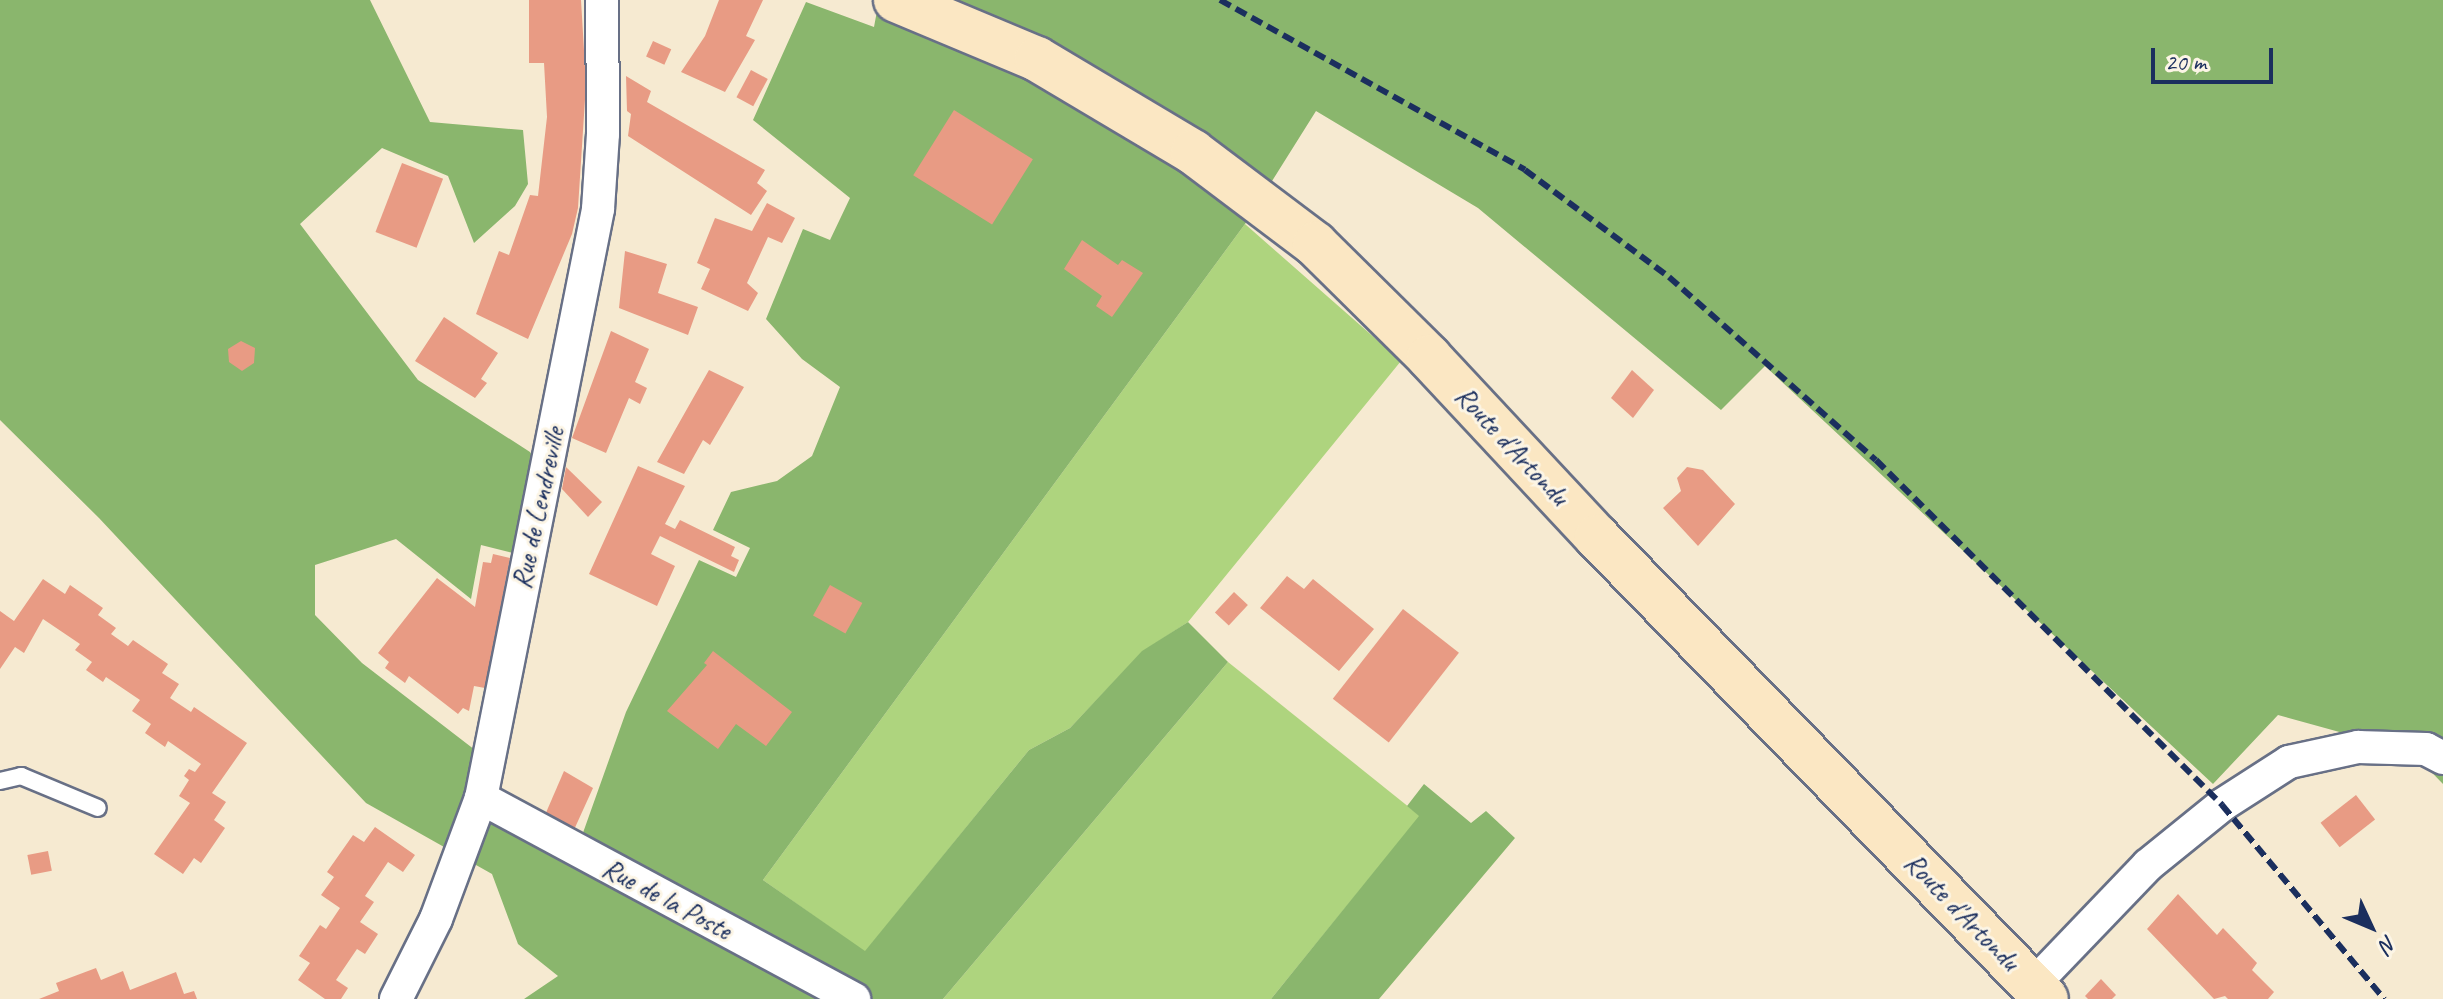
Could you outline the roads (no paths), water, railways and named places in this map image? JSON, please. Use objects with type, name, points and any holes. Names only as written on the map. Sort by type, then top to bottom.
[{"type":"main road","name":"Route d'Artondu","points":[[896,0],[1037,59],[1193,152],[1315,244],[1429,357],[1597,537],[2040,992]]},
{"type":"street","name":"Rue de Lendreville","points":[[396,999],[436,919],[481,798],[598,209],[603,134],[602,0]]},
{"type":"street","points":[[2040,992],[2148,865],[2222,805],[2289,762],[2358,747],[2426,749],[2443,758]]},
{"type":"street","name":"Rue de la Poste","points":[[481,798],[854,999]]},
{"type":"lane","points":[[0,781],[21,776],[98,808]]},
{"type":"railway","points":[[1220,0],[1525,170],[1669,277],[1876,460],[2222,805],[2384,999]]}]
